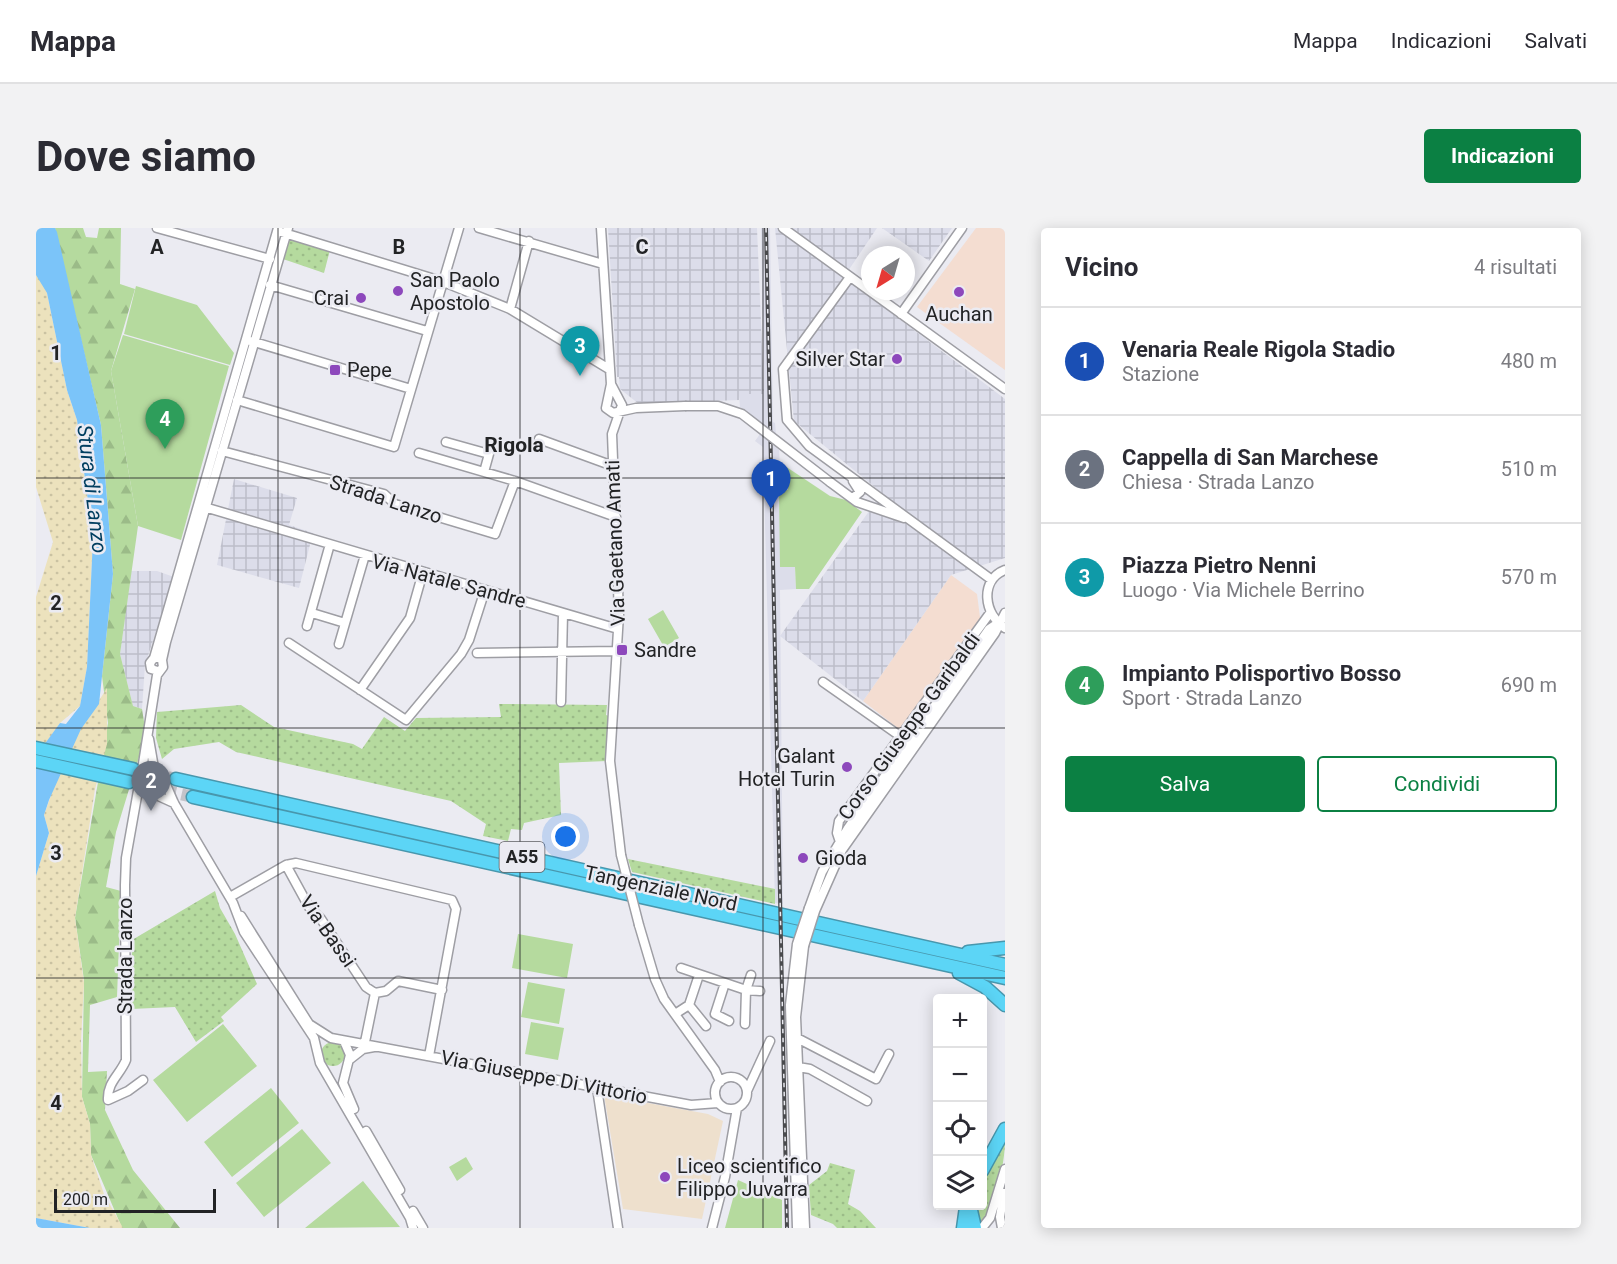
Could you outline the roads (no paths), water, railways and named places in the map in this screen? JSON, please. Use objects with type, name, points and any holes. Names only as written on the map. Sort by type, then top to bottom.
[{"type":"highway","points":[[36,748],[134,769]]},
{"type":"highway","points":[[36,761],[130,783]]},
{"type":"highway","name":"Tangenziale Nord","points":[[170,780],[1005,965]]},
{"type":"highway","name":"Tangenziale Nord","points":[[193,796],[1005,978]]},
{"type":"highway","points":[[951,953],[1005,948]]},
{"type":"highway","points":[[945,965],[985,987],[1005,1005]]},
{"type":"highway","points":[[987,1163],[1005,1129]]},
{"type":"highway","points":[[963,1228],[967,1210]]},
{"type":"highway","points":[[969,1210],[975,1228]]},
{"type":"street","points":[[157,228],[270,259]]},
{"type":"street","points":[[237,400],[394,447],[426,330],[459,228]]},
{"type":"street","points":[[479,228],[603,264]]},
{"type":"street","points":[[602,228],[611,384],[609,397],[605,403],[608,411],[718,406],[742,414],[857,502],[914,521]]},
{"type":"street","points":[[783,228],[1005,388]]},
{"type":"street","points":[[901,314],[962,228]]},
{"type":"street","points":[[202,507],[237,400],[270,259],[283,230]]},
{"type":"street","points":[[283,230],[441,281],[510,309],[609,369]]},
{"type":"street","points":[[202,507],[250,341],[270,285],[283,230]]},
{"type":"street","points":[[510,309],[529,241]]},
{"type":"street","points":[[850,277],[783,369],[787,420],[799,437],[884,500],[914,521],[1000,572]]},
{"type":"street","points":[[270,285],[426,330]]},
{"type":"street","points":[[250,341],[411,389]]},
{"type":"street","points":[[611,384],[622,405],[618,412]]},
{"type":"street","points":[[609,397],[619,398],[636,408]]},
{"type":"street","name":"Via Gaetano Amati","points":[[608,411],[612,434],[616,517],[618,629],[610,764],[621,855],[659,988],[723,1080]]},
{"type":"street","name":"Via Gaetano Amati","points":[[612,434],[618,412]]},
{"type":"street","points":[[538,439],[613,466]]},
{"type":"street","points":[[446,442],[489,454],[484,472]]},
{"type":"street","name":"Strada Lanzo","points":[[222,451],[384,494],[395,504],[495,534],[514,481]]},
{"type":"street","points":[[419,453],[514,481],[616,517]]},
{"type":"street","points":[[847,473],[860,490],[858,496],[849,495]]},
{"type":"street","points":[[849,495],[884,500]]},
{"type":"street","points":[[202,507],[365,555]]},
{"type":"street","name":"Strada Lanzo","points":[[143,1080],[128,1091],[108,1100],[111,1081],[122,1069],[126,1060],[126,858],[136,808],[130,783],[138,777],[134,769],[148,732],[155,670],[163,667],[158,659],[202,507]]},
{"type":"street","points":[[307,626],[330,544]]},
{"type":"street","name":"Via Natale Sandre","points":[[339,644],[365,555],[618,629]]},
{"type":"street","points":[[360,690],[410,618],[423,572]]},
{"type":"street","name":"Corso Giuseppe Garibaldi","points":[[1000,572],[987,598],[990,613],[1001,625]]},
{"type":"street","points":[[289,643],[406,720],[461,654],[469,640],[485,590]]},
{"type":"street","points":[[312,613],[345,623]]},
{"type":"street","points":[[561,702],[563,613]]},
{"type":"street","name":"Corso Giuseppe Garibaldi","points":[[842,843],[837,833],[839,821],[990,613]]},
{"type":"street","name":"Corso Giuseppe Garibaldi","points":[[797,1228],[790,1005],[801,945],[812,910],[842,843],[1001,625],[1005,613]]},
{"type":"street","name":"Via Gaetano Amati","points":[[477,653],[617,651]]},
{"type":"street","points":[[823,682],[900,736]]},
{"type":"street","points":[[148,732],[154,768]]},
{"type":"street","points":[[134,769],[154,768],[170,780],[174,803],[230,897],[244,932],[314,1038],[320,1063],[417,1225]]},
{"type":"street","name":"Strada Lanzo","points":[[136,808],[150,793],[160,789],[170,780]]},
{"type":"street","points":[[130,783],[174,803]]},
{"type":"street","points":[[230,897],[286,865],[296,863],[452,900],[456,909],[429,1056]]},
{"type":"street","name":"Via Bassi","points":[[286,865],[309,907],[321,919],[366,987],[375,993]]},
{"type":"street","points":[[237,911],[251,928],[309,1024],[331,1038],[344,1041],[349,1049],[343,1083],[349,1101],[417,1225]]},
{"type":"street","name":"Corso Giuseppe Garibaldi","points":[[801,945],[797,1038],[805,1228]]},
{"type":"street","points":[[681,968],[746,990],[760,991]]},
{"type":"street","points":[[675,1014],[689,1005],[699,975]]},
{"type":"street","points":[[745,1024],[746,990],[751,975]]},
{"type":"street","points":[[365,1042],[375,993],[386,990],[398,981],[442,990]]},
{"type":"street","points":[[725,983],[715,1014],[729,1021]]},
{"type":"street","points":[[689,1005],[706,1026]]},
{"type":"street","points":[[317,1051],[323,1041],[331,1038]]},
{"type":"street","points":[[797,1038],[876,1079],[889,1054]]},
{"type":"street","name":"Via Giuseppe Di Vittorio","points":[[344,1041],[352,1044],[365,1042],[691,1105],[719,1102]]},
{"type":"street","points":[[711,1228],[725,1177],[737,1108],[744,1103],[745,1088],[754,1078],[770,1041]]},
{"type":"street","name":"Via Giuseppe Di Vittorio","points":[[347,1063],[363,1049],[382,1047]]},
{"type":"street","points":[[325,1069],[338,1070],[347,1063]]},
{"type":"street","points":[[798,1067],[810,1069],[867,1101]]},
{"type":"street","points":[[733,1129],[719,1102],[723,1080],[736,1078],[745,1088]]},
{"type":"street","points":[[597,1088],[618,1228]]},
{"type":"street","points":[[719,1102],[737,1108]]},
{"type":"street","points":[[983,1228],[990,1218],[1005,1169]]},
{"type":"street","points":[[1002,1228],[1000,1217],[1005,1188]]},
{"type":"street","points":[[983,1228],[994,1228]]},
{"type":"water","name":"Stura di Lanzo","points":[[36,228],[55,228],[57,232],[101,425],[113,574],[99,704],[81,729],[49,800],[44,815],[49,833],[36,876],[36,756],[60,723],[66,724],[80,706],[87,667],[93,538],[77,420],[67,390],[47,293],[36,275]]},
{"type":"water","points":[[36,1218],[90,1228],[36,1228]]},
{"type":"tunnel","points":[[133,769],[176,779]]},
{"type":"tunnel","points":[[129,782],[193,797]]},
{"type":"railway","points":[[766,228],[787,1228]]},
{"type":"place","name":"San Paolo Apostolo","points":[[398,291]]},
{"type":"place","name":"Auchan","points":[[959,292]]},
{"type":"place","name":"Crai","points":[[361,298]]},
{"type":"place","name":"Silver Star","points":[[897,359]]},
{"type":"place","name":"Pepe","points":[[335,370]]},
{"type":"place","name":"Piazza Pietro Nenni","points":[[580,376]]},
{"type":"place","name":"Impianto Polisportivo Bosso","points":[[165,449]]},
{"type":"place","name":"Venaria Reale Rigola Stadio","points":[[771,509]]},
{"type":"place","name":"Sandre","points":[[622,650]]},
{"type":"place","name":"Galant Hotel Turin","points":[[847,767]]},
{"type":"place","name":"Cappella di San Marchese","points":[[151,811]]},
{"type":"place","name":"Gioda","points":[[803,858]]},
{"type":"place","name":"Liceo scientifico Filippo Juvarra","points":[[665,1177]]},
{"type":"district","name":"Rigola","points":[[514,445]]}]
